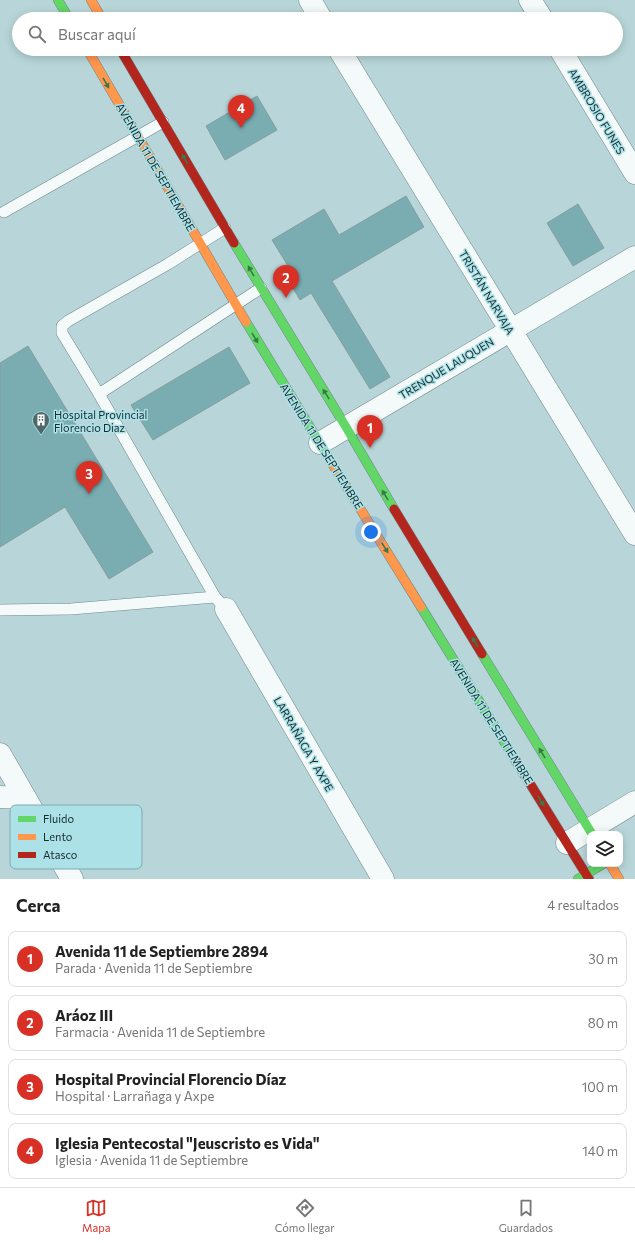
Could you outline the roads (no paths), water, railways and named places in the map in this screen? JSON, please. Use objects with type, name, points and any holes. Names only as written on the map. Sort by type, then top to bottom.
[{"type":"main road","points":[[58,0],[65,12]]},
{"type":"main road","points":[[91,0],[98,12]]},
{"type":"main road","name":"AVENIDA 11 DE SEPTIEMBRE","points":[[91,56],[235,304],[567,843],[584,877]]},
{"type":"main road","points":[[124,56],[225,228],[346,427],[365,462],[589,831]]},
{"type":"main road","points":[[584,877],[599,867]]},
{"type":"main road","points":[[612,867],[619,879]]},
{"type":"street","points":[[310,0],[317,12]]},
{"type":"street","points":[[530,0],[538,12]]},
{"type":"street","name":"TRISTÁN NARVAJA","points":[[343,56],[635,534]]},
{"type":"street","name":"AMBROSIO FUNES","points":[[564,56],[635,173]]},
{"type":"street","name":"TRENQUE LAUQUEN","points":[[320,443],[635,257]]},
{"type":"street","name":"LARRAÑAGA Y AXPE","points":[[220,603],[383,879]]},
{"type":"street","points":[[0,754],[29,805]]},
{"type":"street","points":[[0,797],[25,798]]},
{"type":"street","points":[[592,831],[635,802]]},
{"type":"street","points":[[567,843],[587,833]]},
{"type":"street","points":[[66,869],[72,879]]},
{"type":"lane","points":[[4,212],[163,122]]},
{"type":"lane","points":[[0,610],[71,609],[220,603],[62,333],[62,326],[225,228]]},
{"type":"lane","points":[[99,394],[261,288]]},
{"type":"place","name":"Iglesia Pentecostal \"Jeuscristo es Vida\"","points":[[241,128]]},
{"type":"place","name":"Aráoz III","points":[[286,298]]},
{"type":"place","name":"Hospital Provincial Florencio Diaz","points":[[41,435]]},
{"type":"place","name":"Avenida 11 de Septiembre 2894","points":[[370,448]]},
{"type":"place","name":"Hospital Provincial Florencio Díaz","points":[[89,494]]}]
